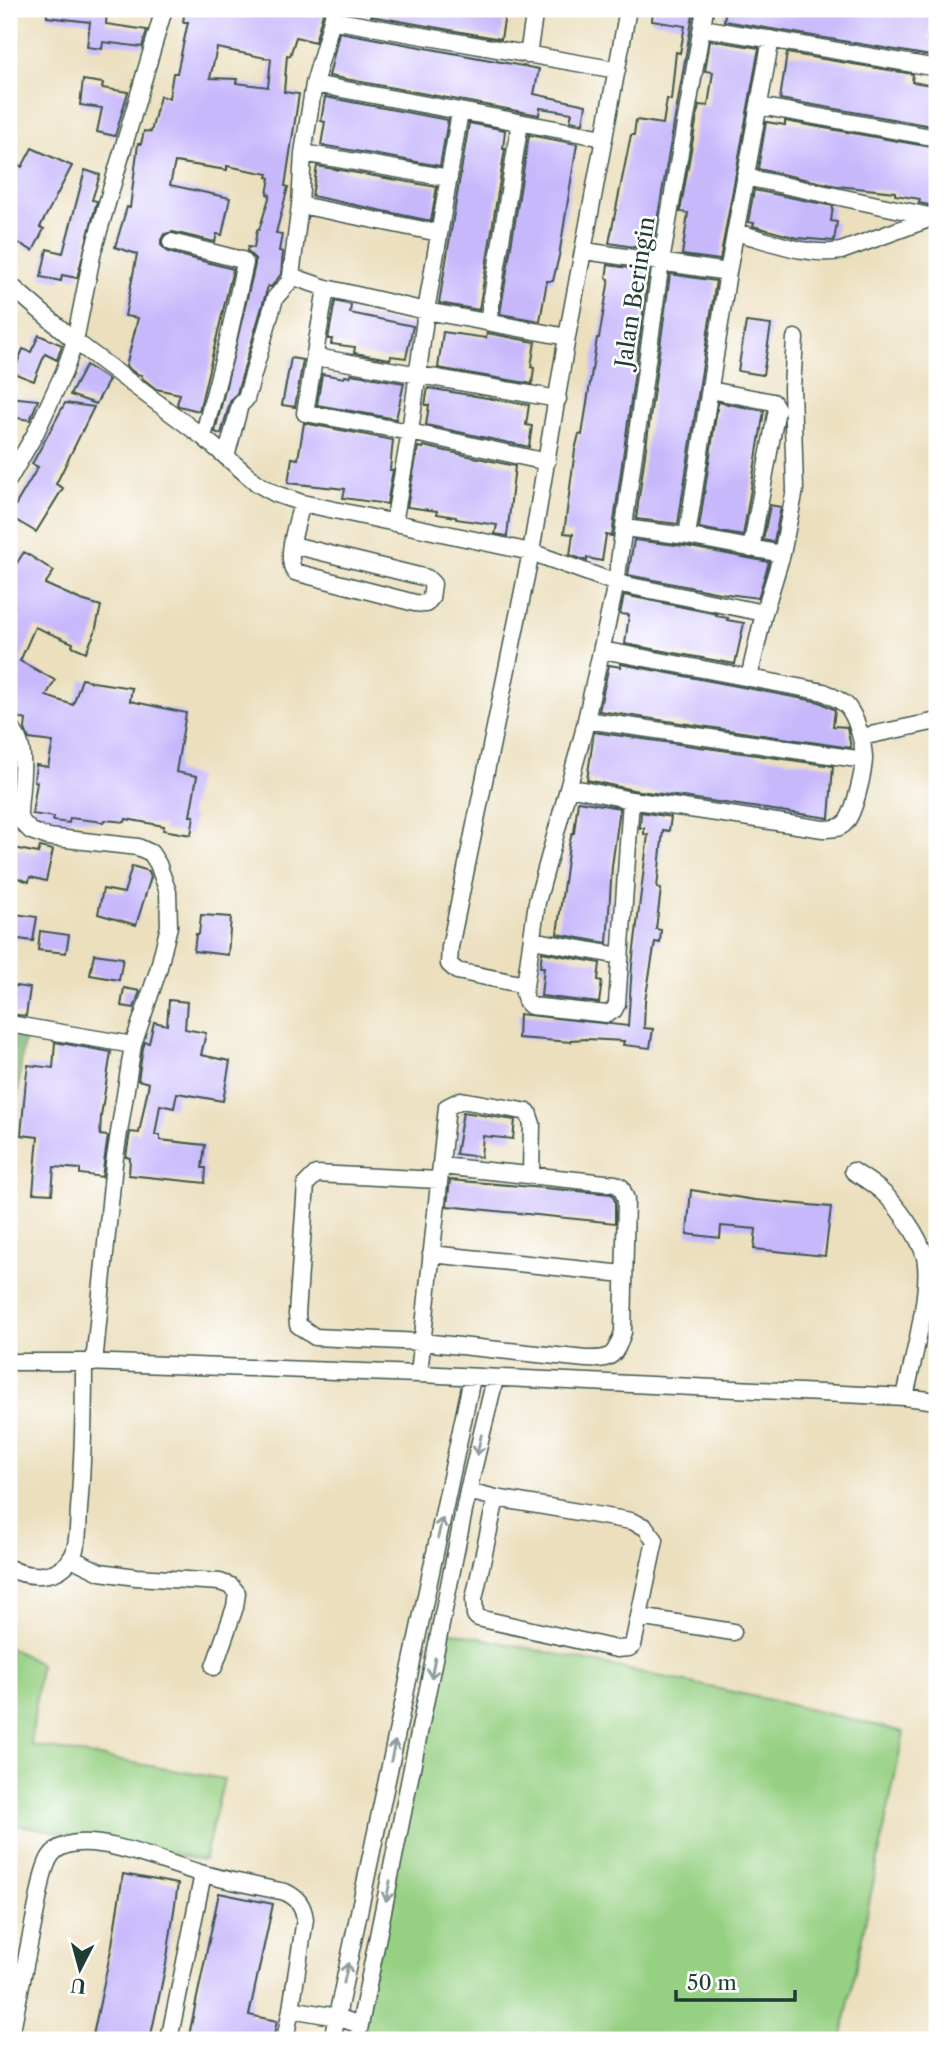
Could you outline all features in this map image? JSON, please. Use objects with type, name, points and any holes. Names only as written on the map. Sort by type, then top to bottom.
[{"type":"street","points":[[9,479],[35,434],[64,372],[75,341],[93,251],[164,9]]},
{"type":"street","points":[[528,55],[535,9]]},
{"type":"street","points":[[628,9],[531,552],[449,964],[457,971],[525,985],[526,1001],[531,1006],[607,1014],[614,1010],[617,1004],[631,800]]},
{"type":"street","name":"Jalan Beringin","points":[[525,985],[537,902],[586,720],[616,583],[661,262],[705,9]]},
{"type":"street","points":[[226,457],[275,298],[291,276],[303,153],[314,84],[334,14],[528,55],[617,70]]},
{"type":"street","points":[[703,28],[937,68]]},
{"type":"street","points":[[687,536],[728,271],[771,39]]},
{"type":"street","points":[[314,84],[604,138]]},
{"type":"street","points":[[759,106],[937,138]]},
{"type":"street","points":[[394,523],[460,112]]},
{"type":"street","points":[[488,322],[520,123]]},
{"type":"street","points":[[303,153],[449,178]]},
{"type":"street","points":[[745,177],[936,216]]},
{"type":"street","points":[[300,205],[439,233]]},
{"type":"street","points":[[736,232],[813,252],[829,253],[936,216]]},
{"type":"street","points":[[171,242],[242,260],[245,266],[203,437]]},
{"type":"street","points":[[585,251],[728,271]]},
{"type":"street","points":[[291,276],[326,288],[426,311],[568,337]]},
{"type":"street","points":[[9,284],[75,341],[203,437],[258,484],[276,494],[302,503],[531,552],[616,583],[764,613]]},
{"type":"street","points":[[326,288],[305,413],[410,432],[547,462]]},
{"type":"street","points":[[749,678],[764,613],[782,554],[795,490],[792,388],[795,338]]},
{"type":"street","points":[[316,357],[558,399]]},
{"type":"street","points":[[710,390],[773,402],[777,409],[751,549]]},
{"type":"street","points":[[293,545],[427,578],[433,584],[431,598],[426,604],[415,603],[295,572],[290,566],[293,545],[302,503]]},
{"type":"street","points":[[624,528],[687,536],[782,554]]},
{"type":"street","points":[[569,787],[631,800],[824,829],[837,828],[844,825],[850,816],[864,760],[861,737],[848,707],[824,692],[602,650]]},
{"type":"street","points":[[586,720],[864,760]]},
{"type":"street","points":[[861,737],[937,721]]},
{"type":"street","points":[[9,728],[22,744],[19,818],[31,831],[48,837],[138,847],[151,853],[158,864],[167,892],[169,926],[158,971],[133,1045],[114,1164],[89,1362],[77,1535],[71,1558],[54,1573],[39,1576],[21,1574],[9,1568]]},
{"type":"street","points":[[532,940],[620,956]]},
{"type":"street","points":[[9,1024],[133,1045]]},
{"type":"street","points":[[419,1374],[447,1107],[461,1100],[528,1112],[532,1124],[531,1174]]},
{"type":"street","points":[[853,1171],[881,1190],[897,1208],[913,1231],[925,1257],[926,1279],[905,1397]]},
{"type":"street","points":[[316,1174],[531,1174],[615,1184],[621,1187],[626,1199],[623,1332],[618,1347],[611,1356],[602,1360],[422,1342],[315,1336],[298,1325],[306,1184],[316,1174]]},
{"type":"street","points":[[431,1254],[624,1274]]},
{"type":"street","points":[[920,1321],[937,1323]]},
{"type":"street","points":[[9,1362],[89,1362],[419,1374],[905,1397],[937,1401]]},
{"type":"street","points":[[332,2040],[472,1378]]},
{"type":"street","points":[[291,2009],[337,2017],[359,2033],[468,1491],[495,1379]]},
{"type":"street","points":[[468,1491],[496,1499],[631,1521],[645,1527],[655,1540],[633,1645],[617,1649],[478,1618],[473,1607],[496,1499]]},
{"type":"street","points":[[71,1558],[100,1572],[220,1582],[231,1586],[237,1593],[235,1607],[214,1667]]},
{"type":"street","points":[[446,1603],[473,1607]]},
{"type":"street","points":[[639,1617],[733,1632]]},
{"type":"street","points":[[404,1699],[426,1704]]},
{"type":"street","points":[[10,2040],[48,1856],[61,1846],[77,1842],[103,1843],[203,1874],[285,1892],[296,1898],[305,1919],[285,2040]]},
{"type":"street","points":[[169,2040],[203,1874]]},
{"type":"green space","points":[[9,1028],[25,1029],[9,1179]]},
{"type":"green space","points":[[443,1630],[770,1700],[904,1732],[841,2040],[350,2040]]},
{"type":"green space","points":[[9,1647],[40,1664],[31,1745],[224,1779],[204,1860],[9,1823]]},
{"type":"building","points":[[47,9],[107,9],[106,24],[147,30],[142,47],[103,42],[102,49],[87,47],[90,22],[47,17]]},
{"type":"building","points":[[185,9],[324,9],[315,42],[296,37],[290,56],[287,55],[284,92],[299,94],[285,186],[288,187],[276,233],[282,234],[279,251],[283,252],[281,274],[271,287],[268,286],[237,393],[230,402],[221,434],[215,432],[255,265],[255,259],[247,251],[248,247],[254,248],[257,230],[270,195],[267,194],[270,178],[267,177],[268,174],[227,166],[227,170],[175,162],[170,185],[230,198],[222,235],[217,234],[215,242],[173,232],[164,234],[161,240],[161,245],[168,252],[233,269],[199,411],[179,406],[177,404],[180,394],[156,389],[142,378],[142,375],[126,366],[138,318],[125,316],[137,254],[115,247],[127,207],[130,208],[138,144],[141,144],[144,131],[151,132],[160,96],[169,98],[173,73],[177,73],[188,22],[183,22]],"holes":[[[217,48],[271,59],[268,87],[236,83],[237,79],[210,78]]]},
{"type":"building","points":[[372,9],[506,9],[501,39],[371,16]]},
{"type":"building","points":[[653,9],[694,9],[652,250],[609,243],[636,120],[663,124],[667,99],[671,100],[676,52],[680,53],[685,26],[652,21]]},
{"type":"building","points":[[726,9],[760,9],[789,14],[790,9],[881,9],[919,12],[932,16],[928,39],[937,40],[937,57],[724,21]]},
{"type":"building","points":[[339,32],[539,69],[534,94],[586,105],[583,123],[570,121],[572,113],[540,108],[539,115],[329,76]]},
{"type":"building","points":[[710,40],[759,48],[720,260],[682,255],[688,213],[680,212],[699,105],[708,106],[713,72],[705,71]]},
{"type":"building","points":[[787,53],[913,74],[912,82],[937,86],[937,127],[780,99]]},
{"type":"building","points":[[83,80],[103,83],[102,88],[128,92],[115,136],[97,132],[102,108],[80,105]]},
{"type":"building","points":[[325,97],[448,120],[440,166],[321,145]]},
{"type":"building","points":[[785,121],[937,148],[934,206],[919,203],[920,199],[895,195],[895,192],[837,186],[758,169],[766,122],[785,125]]},
{"type":"building","points":[[469,123],[505,130],[505,149],[479,310],[439,303]]},
{"type":"building","points":[[529,135],[577,144],[559,256],[553,281],[547,281],[540,321],[500,314]]},
{"type":"building","points":[[32,148],[72,166],[40,227],[44,229],[33,251],[9,238],[9,160],[22,167]]},
{"type":"building","points":[[317,166],[437,187],[431,221],[312,196]]},
{"type":"building","points":[[85,170],[100,175],[92,200],[97,201],[77,278],[62,275],[61,281],[41,277],[47,249],[63,253]]},
{"type":"building","points":[[754,190],[833,206],[831,221],[837,222],[834,241],[797,238],[753,226],[754,223],[748,222]]},
{"type":"building","points":[[608,265],[649,271],[612,536],[606,535],[602,561],[587,558],[587,561],[570,555],[573,534],[564,533],[575,450],[579,434],[582,435],[609,279],[606,278]]},
{"type":"building","points":[[670,274],[716,281],[678,524],[636,519]]},
{"type":"building","points":[[335,301],[351,305],[350,313],[413,326],[406,358],[391,356],[390,359],[354,353],[355,347],[331,344],[332,339],[328,339]]},
{"type":"building","points":[[746,322],[771,325],[763,375],[738,371]]},
{"type":"building","points":[[443,332],[486,338],[487,333],[535,342],[531,367],[534,368],[532,384],[438,368]]},
{"type":"building","points":[[39,335],[62,345],[57,360],[45,354],[34,381],[13,373],[23,349],[31,352]]},
{"type":"building","points":[[291,358],[303,360],[295,407],[282,405]]},
{"type":"building","points":[[86,365],[109,380],[96,404],[70,395]]},
{"type":"building","points":[[322,374],[344,378],[350,377],[351,374],[404,383],[396,419],[317,405]]},
{"type":"building","points":[[428,388],[529,405],[526,425],[532,426],[529,447],[426,425]]},
{"type":"building","points":[[9,397],[38,400],[30,420],[9,417]]},
{"type":"building","points":[[718,402],[764,411],[743,536],[699,528]]},
{"type":"building","points":[[65,403],[94,407],[56,484],[63,488],[36,532],[9,516],[38,467],[32,464]]},
{"type":"building","points":[[304,423],[393,440],[390,470],[393,470],[387,504],[343,498],[345,489],[288,483],[292,458],[298,459]]},
{"type":"building","points":[[418,447],[515,466],[507,536],[495,534],[497,525],[456,519],[437,514],[437,511],[407,507]]},
{"type":"building","points":[[770,505],[781,507],[774,542],[763,540]]},
{"type":"building","points":[[634,540],[685,546],[769,562],[758,598],[628,575]]},
{"type":"building","points":[[24,552],[54,571],[45,584],[101,606],[95,632],[86,652],[72,646],[73,643],[35,627],[20,661],[55,680],[46,696],[73,705],[82,679],[132,688],[130,701],[186,713],[176,772],[197,776],[190,816],[194,816],[191,835],[163,830],[164,826],[126,819],[125,822],[104,822],[70,818],[69,823],[53,821],[54,817],[32,814],[37,782],[34,781],[36,765],[48,767],[53,742],[29,739],[25,729],[26,720],[9,714],[13,698],[9,696],[9,618],[14,606],[9,603],[9,586],[17,572],[13,569]]},
{"type":"building","points":[[624,595],[717,614],[716,616],[728,618],[727,620],[744,623],[735,664],[625,644],[629,615],[620,614]]},
{"type":"building","points":[[621,664],[820,702],[835,710],[833,726],[847,727],[851,748],[599,711],[609,665],[621,667]]},
{"type":"building","points":[[594,732],[833,766],[829,818],[633,790],[587,780]]},
{"type":"building","points":[[578,801],[620,808],[612,866],[607,943],[557,934]]},
{"type":"building","points":[[641,812],[671,817],[669,831],[663,830],[657,888],[661,889],[656,929],[661,930],[660,943],[655,942],[645,1001],[644,1028],[653,1029],[650,1048],[623,1045],[624,1041],[586,1039],[571,1042],[518,1038],[519,1014],[628,1026],[632,965],[648,835],[644,834],[644,828],[640,828]]},
{"type":"building","points":[[9,847],[38,853],[40,847],[53,850],[46,881],[30,877],[29,882],[9,875]]},
{"type":"building","points":[[132,866],[149,871],[151,877],[136,925],[98,914],[103,889],[124,893]]},
{"type":"building","points":[[15,914],[37,917],[33,941],[12,938]]},
{"type":"building","points":[[201,915],[231,917],[228,955],[194,951]]},
{"type":"building","points":[[40,931],[69,935],[66,953],[38,950]]},
{"type":"building","points":[[542,952],[600,963],[598,980],[602,981],[599,1003],[541,996],[544,967],[540,967]]},
{"type":"building","points":[[94,954],[123,958],[119,980],[90,975]]},
{"type":"building","points":[[9,985],[30,988],[26,1016],[9,1014]]},
{"type":"building","points":[[124,988],[140,991],[134,1008],[121,1006]]},
{"type":"building","points":[[169,1000],[187,1002],[185,1029],[206,1033],[201,1055],[230,1061],[223,1101],[177,1093],[174,1108],[160,1105],[155,1135],[160,1135],[160,1140],[205,1145],[202,1168],[206,1168],[205,1183],[129,1175],[130,1158],[126,1157],[130,1132],[139,1133],[149,1083],[138,1080],[143,1048],[145,1042],[149,1043],[154,1022],[167,1025]]},
{"type":"building","points":[[55,1042],[111,1052],[100,1135],[108,1136],[102,1177],[80,1174],[80,1169],[54,1167],[52,1194],[33,1193],[38,1137],[21,1135],[28,1065],[53,1068]]},
{"type":"building","points":[[463,1112],[515,1120],[513,1139],[483,1136],[481,1157],[456,1154]]},
{"type":"building","points":[[450,1180],[612,1194],[615,1201],[615,1223],[447,1206]]},
{"type":"building","points":[[691,1190],[755,1200],[831,1207],[825,1256],[754,1249],[756,1229],[721,1226],[720,1238],[687,1234]]},
{"type":"building","points":[[123,1874],[178,1884],[166,1964],[150,2040],[92,2040],[112,1945]]},
{"type":"building","points":[[219,1893],[273,1904],[249,2015],[277,2021],[273,2040],[188,2040]]}]
